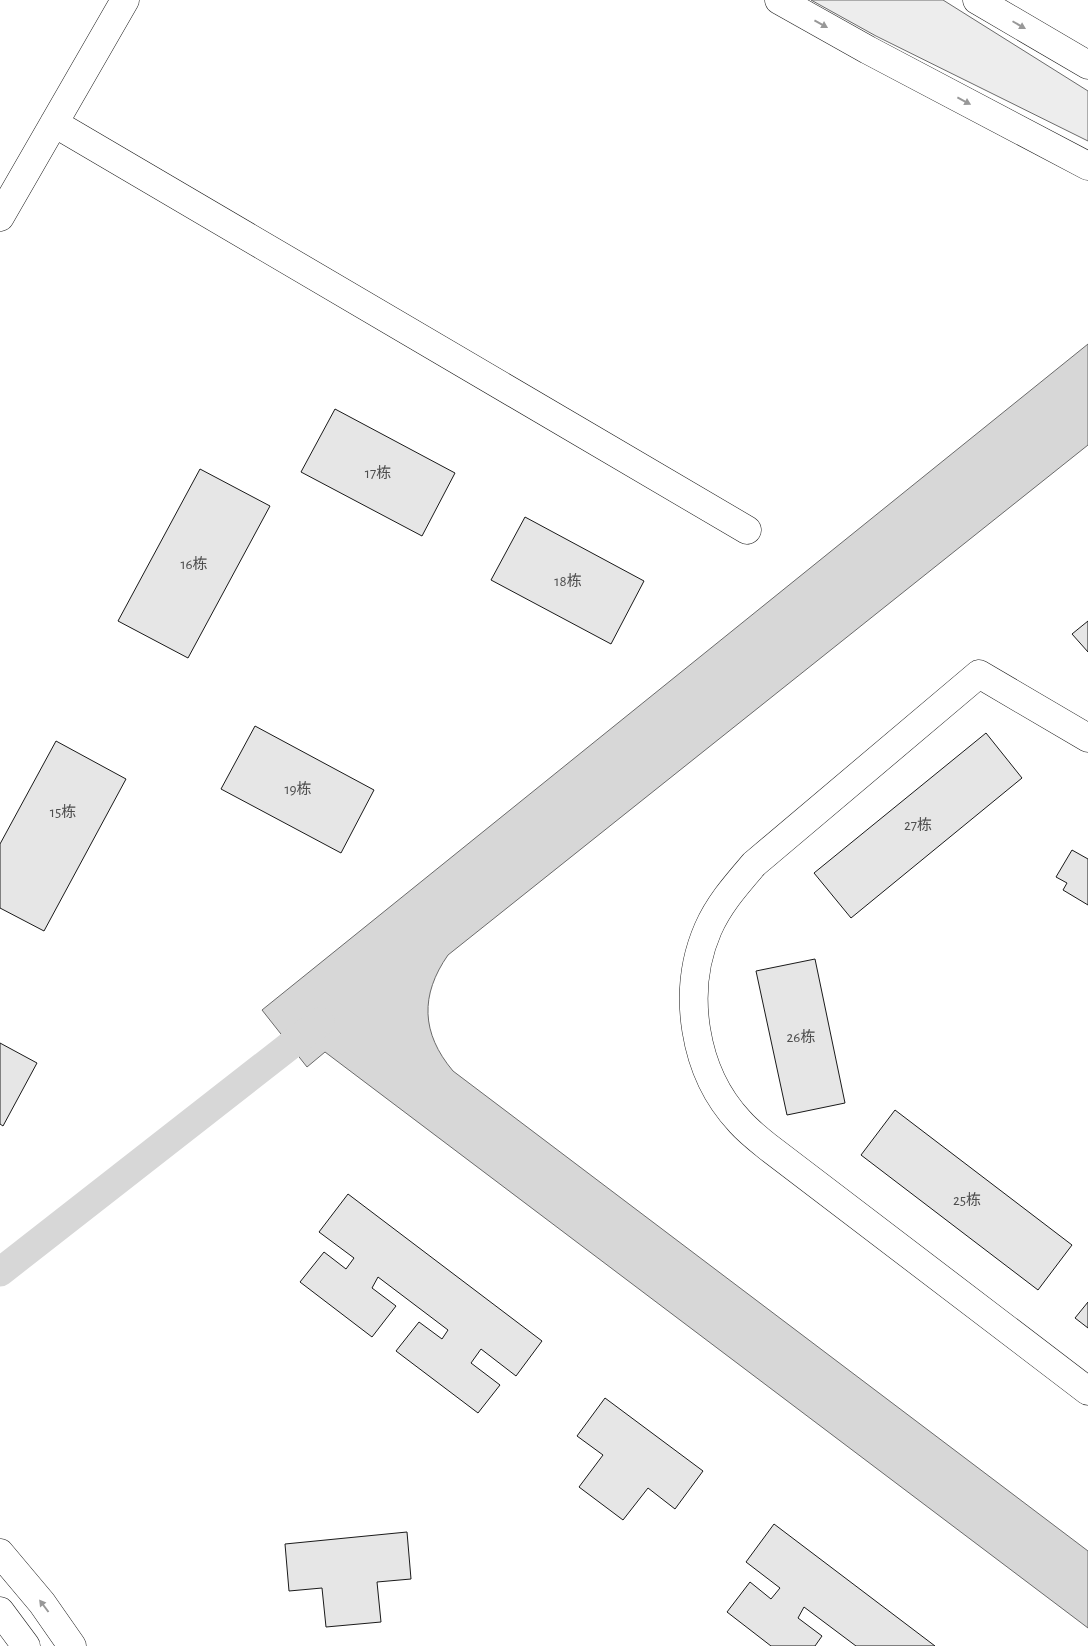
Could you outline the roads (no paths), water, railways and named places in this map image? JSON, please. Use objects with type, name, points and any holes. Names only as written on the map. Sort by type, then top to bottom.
[{"type":"main road","points":[[0,217],[125,0]]},
{"type":"main road","points":[[779,0],[868,50],[1088,166]]},
{"type":"main road","points":[[977,0],[1088,65]]},
{"type":"main road","points":[[54,123],[748,530]]},
{"type":"main road","points":[[1088,738],[979,674],[754,864],[728,894],[705,938],[696,969],[693,1009],[700,1050],[715,1088],[739,1121],[768,1147],[1088,1391]]},
{"type":"main road","points":[[0,1554],[42,1603],[72,1646]]},
{"type":"main road","points":[[0,1612],[26,1646]]},
{"type":"waterway","points":[[0,1272],[320,1022]]}]
